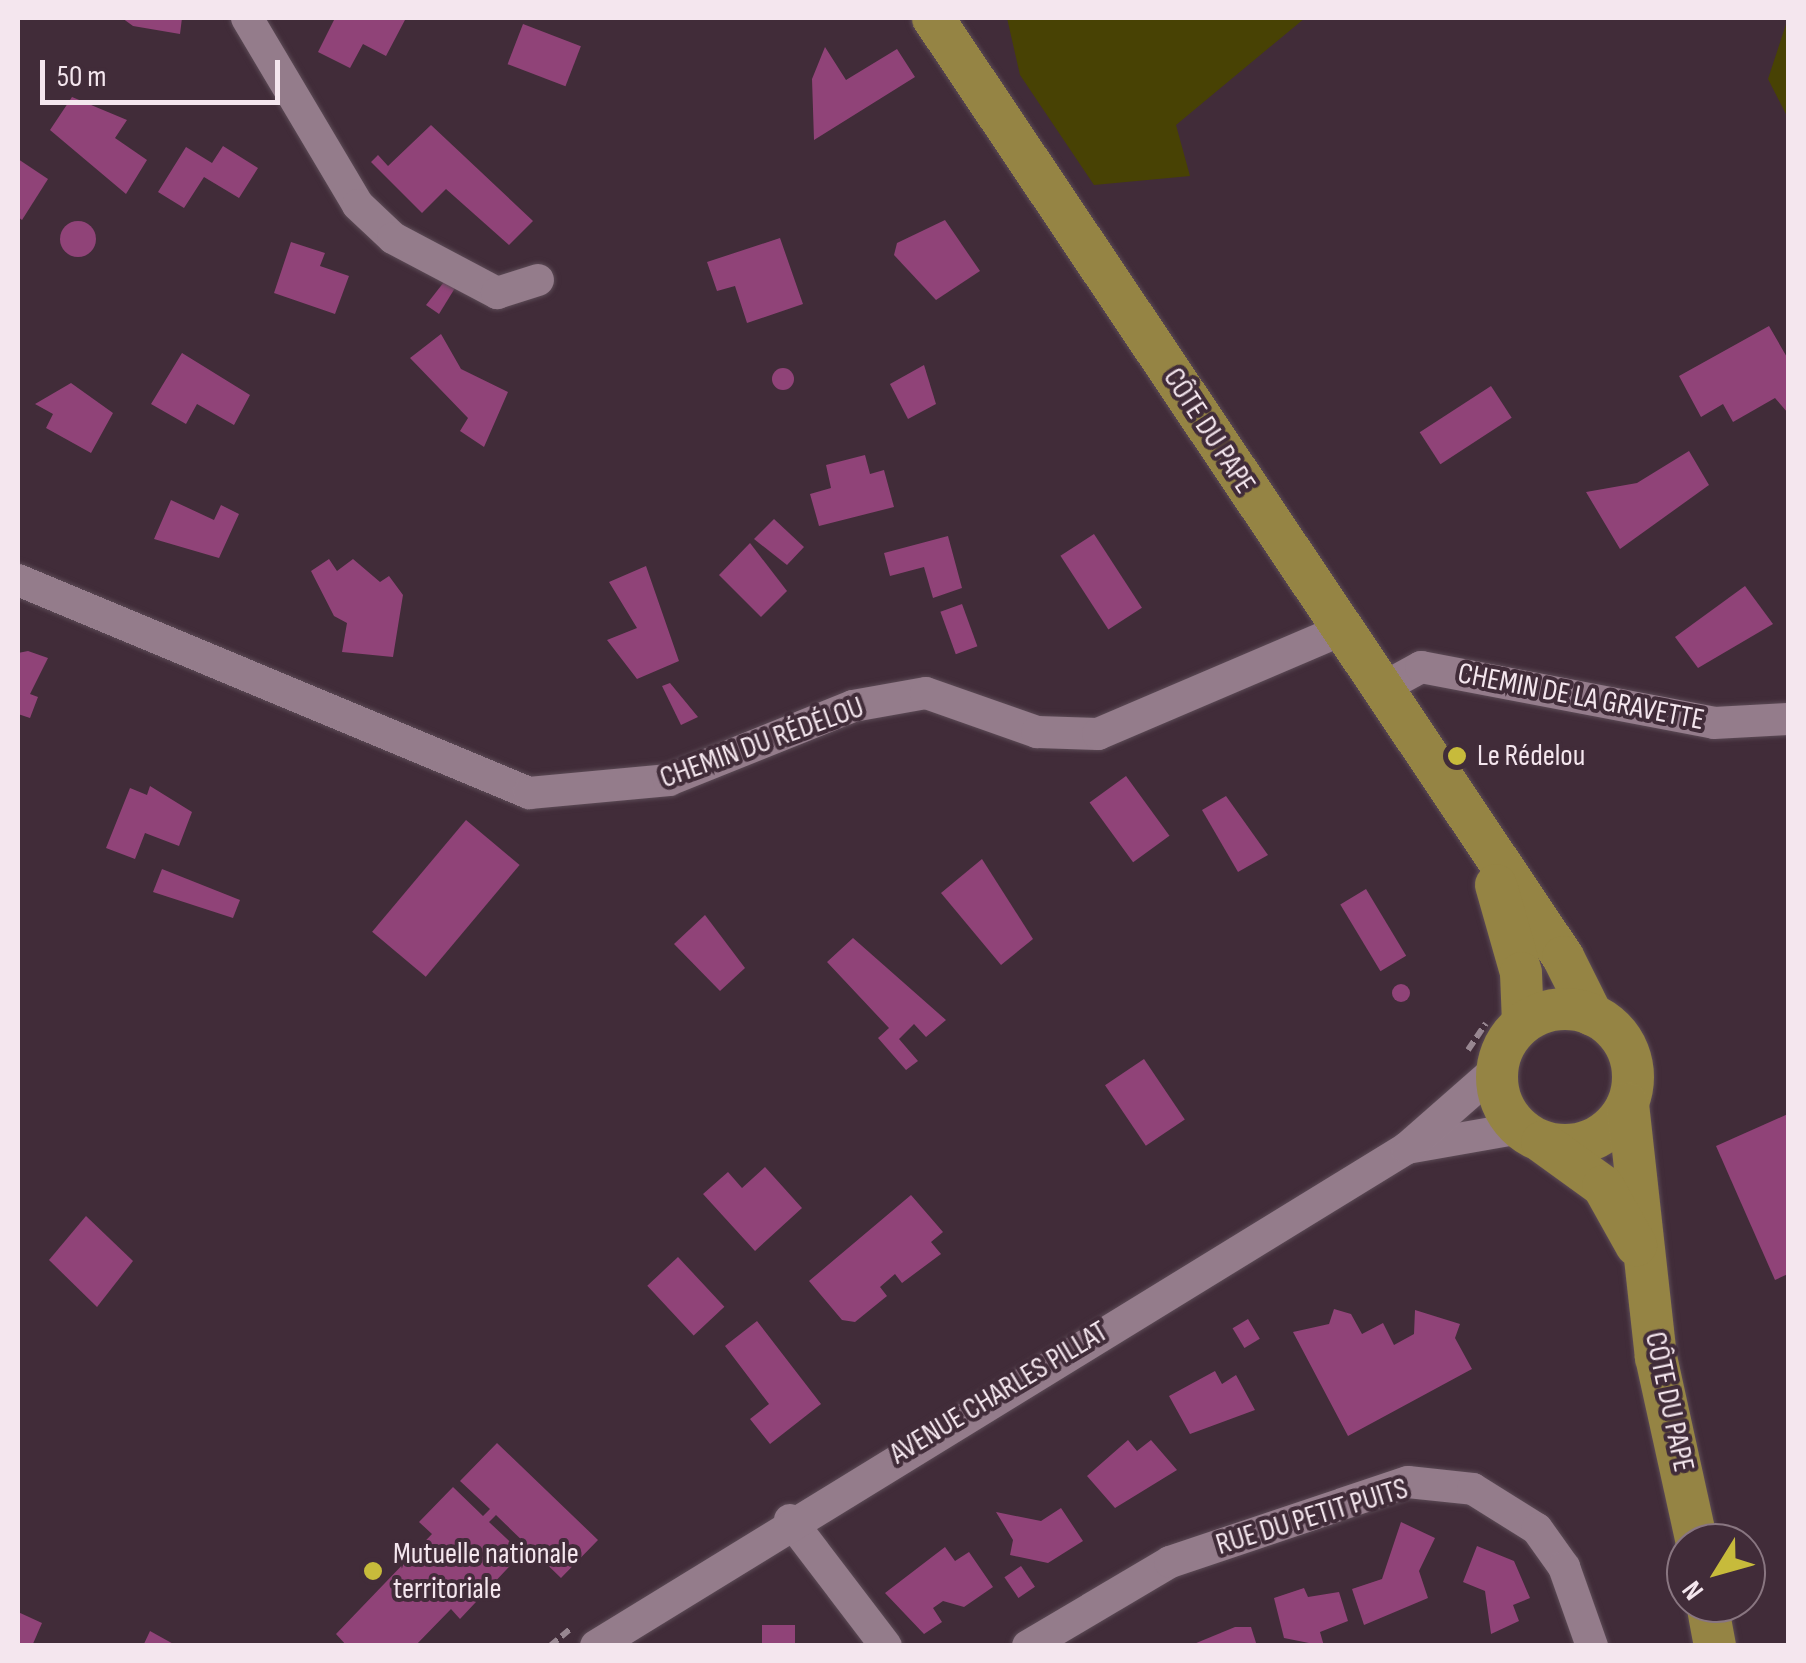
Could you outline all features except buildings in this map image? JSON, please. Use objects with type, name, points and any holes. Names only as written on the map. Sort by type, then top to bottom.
[{"type":"main road","name":"CÔTE DU PAPE","points":[[933,18],[1481,847],[1564,957],[1592,1014],[1624,1042],[1645,1260],[1692,1523]]},
{"type":"main road","name":"CÔTE DU PAPE","points":[[1481,847],[1511,924],[1508,1014]]},
{"type":"main road","points":[[1592,1014],[1556,1009],[1508,1014],[1478,1066],[1506,1111],[1530,1135],[1598,1137],[1628,1104]]},
{"type":"main road","name":"CÔTE DU PAPE","points":[[1530,1135],[1603,1186],[1645,1260]]},
{"type":"street","points":[[247,18],[358,205],[393,238],[497,293],[538,280]]},
{"type":"street","name":"CHEMIN DU RÉDÉLOU","points":[[18,580],[529,793],[668,780],[853,706],[926,692],[1037,732],[1098,734],[1340,632]]},
{"type":"street","name":"CHEMIN DE LA GRAVETTE","points":[[1379,690],[1421,668],[1714,722],[1788,718]]},
{"type":"street","name":"AVENUE CHARLES PILLAT","points":[[587,1635],[790,1520],[1407,1148],[1478,1066]]},
{"type":"street","name":"AVENUE CHARLES PILLAT","points":[[1407,1148],[1530,1135]]},
{"type":"street","name":"RUE DU PETIT PUITS","points":[[1028,1646],[1170,1562],[1408,1482],[1473,1489],[1538,1529],[1564,1566],[1592,1646]]},
{"type":"street","points":[[790,1520],[886,1646]]},
{"type":"path","points":[[1478,1066],[1508,1014]]},
{"type":"path","points":[[550,1646],[587,1635]]},
{"type":"shaded area","points":[[1007,18],[1305,18],[1176,125],[1190,176],[1094,185],[1020,75]]},
{"type":"shaded area","points":[[1788,18],[1788,118],[1768,79]]},
{"type":"place","name":"Le Rédelou","points":[[1457,756]]},
{"type":"place","name":"Mutuelle nationale territoriale","points":[[373,1571]]}]
